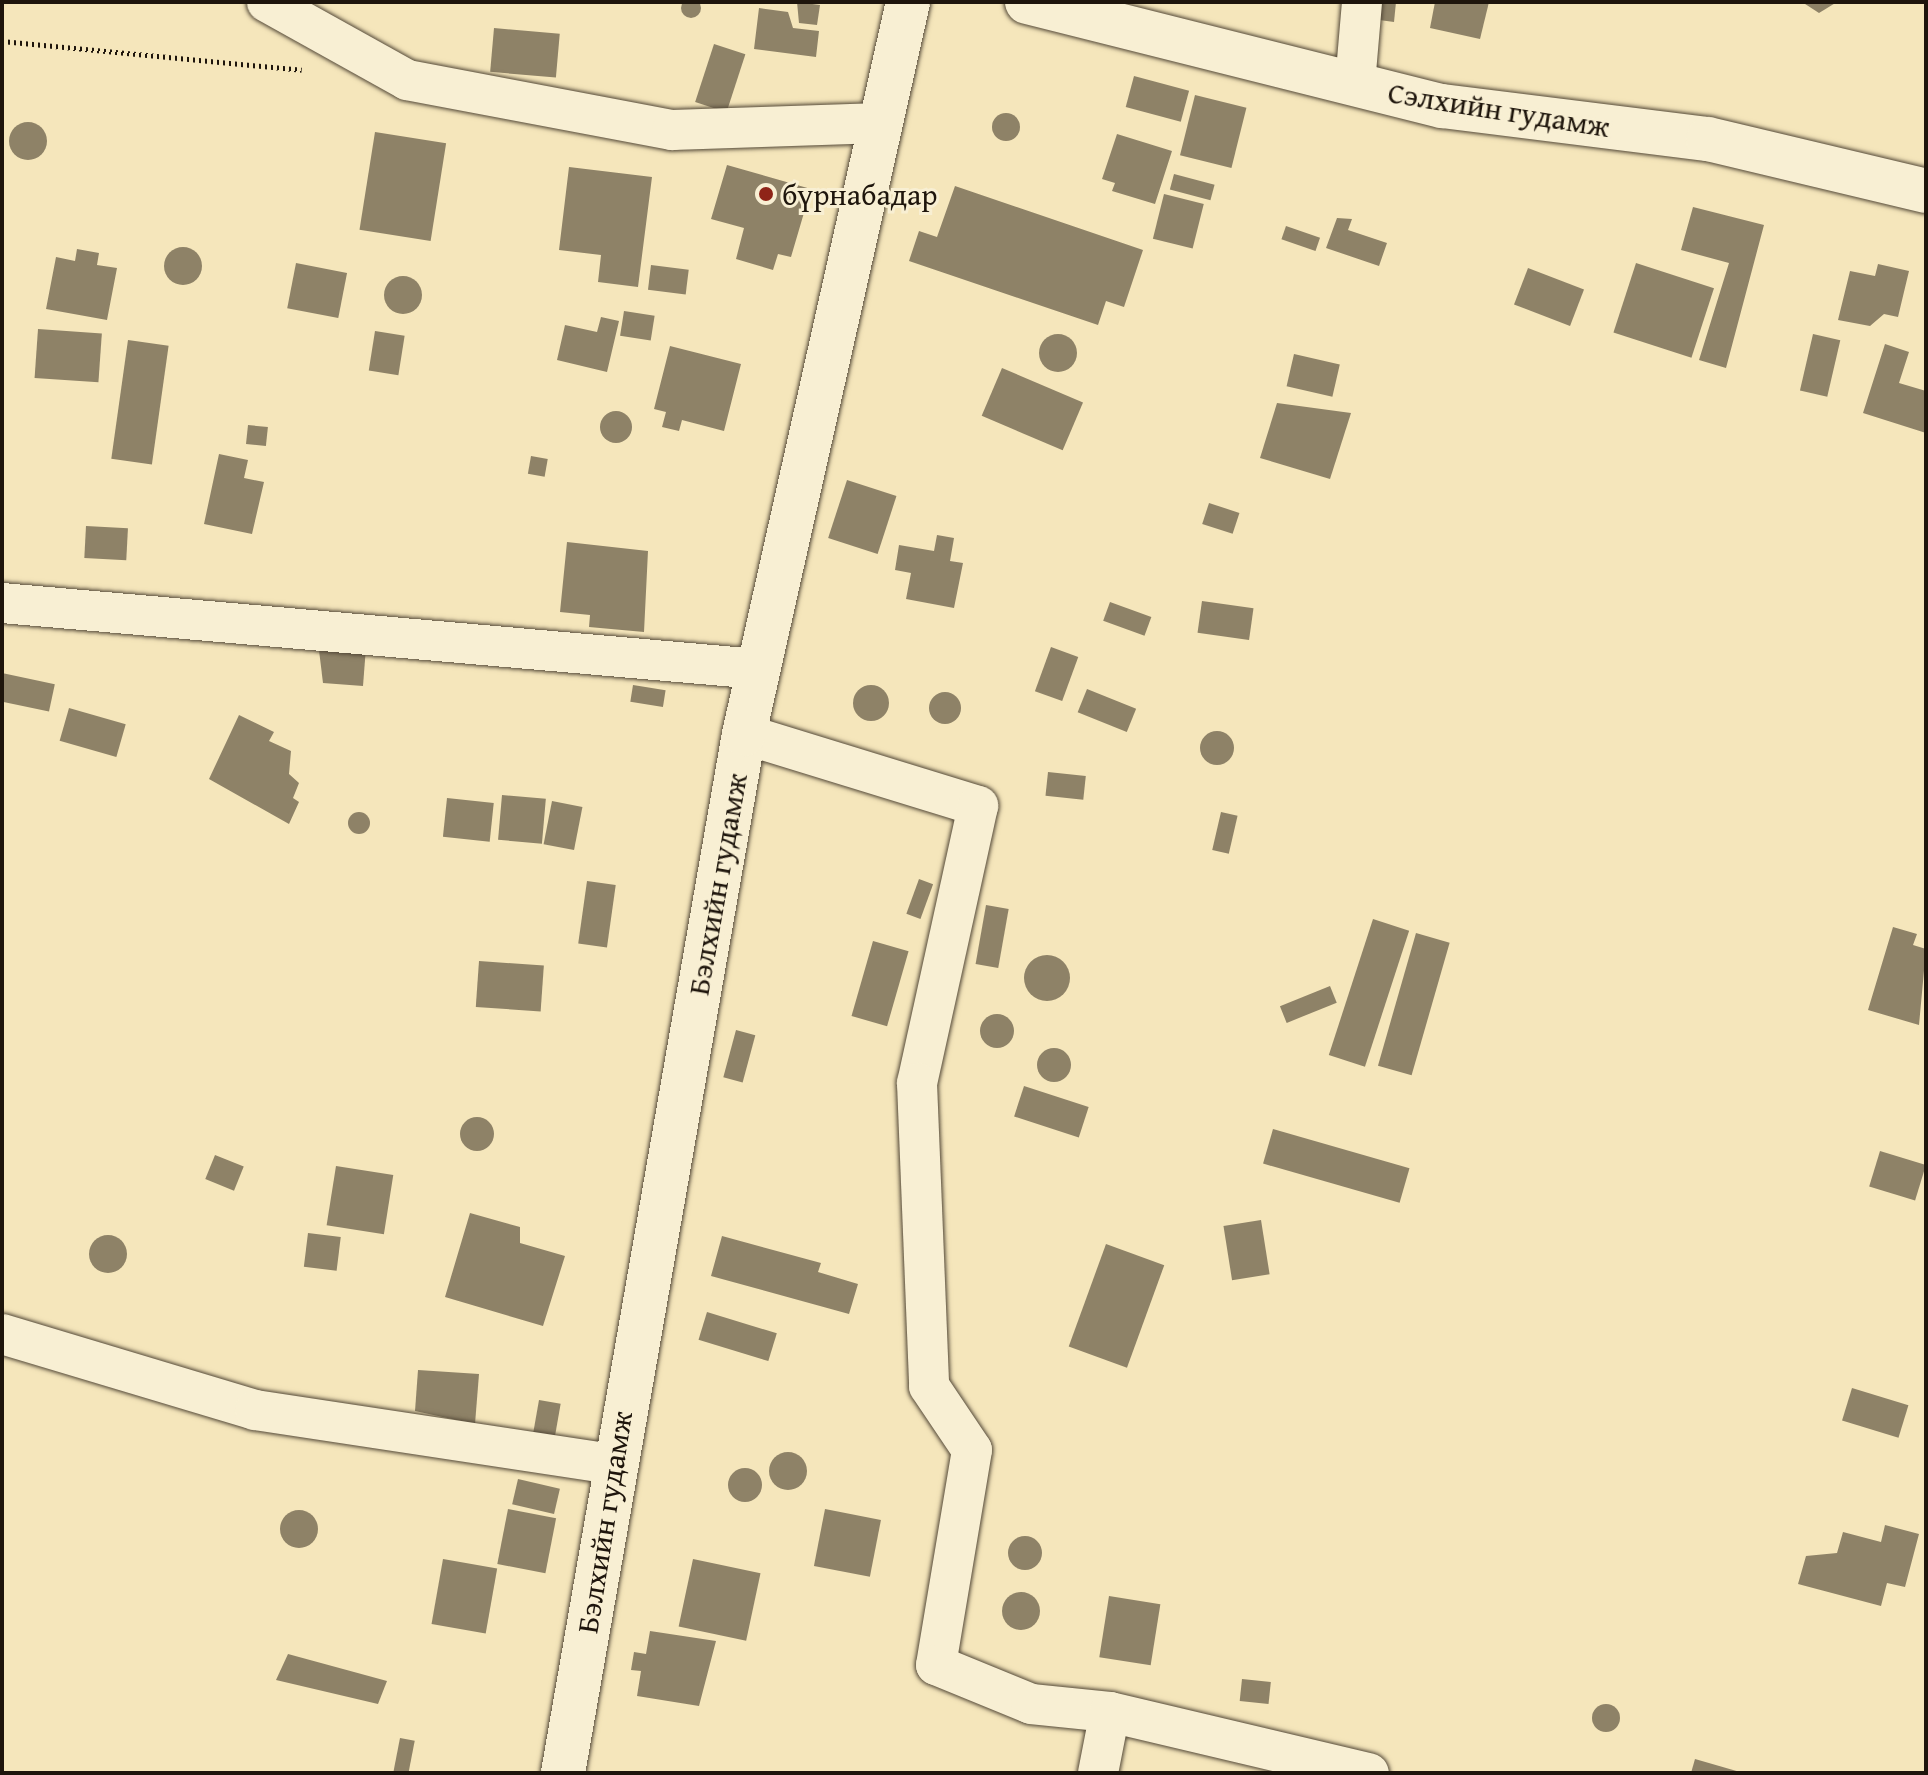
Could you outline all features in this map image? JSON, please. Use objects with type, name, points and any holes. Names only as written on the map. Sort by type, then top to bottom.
[{"type":"main road","name":"Бэлхийн гудамж","points":[[563,1773],[612,1464],[744,734],[908,2]]},
{"type":"main road","name":"Сэлхийн гудамж","points":[[1027,2],[1442,106],[1708,139],[1926,191]]},
{"type":"street","points":[[267,2],[407,80],[672,130],[881,123]]},
{"type":"street","points":[[1355,84],[1362,2]]},
{"type":"street","points":[[2,603],[758,669]]},
{"type":"street","points":[[744,734],[978,806],[917,1083],[929,1386],[972,1450],[936,1665],[1031,1704],[1110,1712],[1369,1773]]},
{"type":"street","points":[[2,1334],[255,1410],[612,1464]]},
{"type":"street","points":[[1098,1773],[1110,1712]]},
{"type":"path","points":[[2,41],[313,71]]},
{"type":"building","points":[[691,-2],[698,1],[701,8],[698,15],[691,18],[684,15],[681,8],[684,1]]},
{"type":"building","points":[[797,2],[820,5],[817,25],[799,23]]},
{"type":"building","points":[[1374,2],[1396,2],[1394,22],[1372,19]]},
{"type":"building","points":[[1435,2],[1489,2],[1480,39],[1430,28]]},
{"type":"building","points":[[1802,2],[1837,2],[1819,13]]},
{"type":"building","points":[[759,8],[788,12],[793,28],[819,31],[816,57],[754,49]]},
{"type":"building","points":[[494,28],[560,34],[556,78],[490,72]]},
{"type":"building","points":[[714,44],[745,54],[727,112],[695,102]]},
{"type":"building","points":[[1134,76],[1189,91],[1181,122],[1126,107]]},
{"type":"building","points":[[1195,95],[1246,108],[1231,168],[1180,155]]},
{"type":"building","points":[[1006,113],[1016,117],[1020,127],[1016,137],[1006,141],[996,137],[992,127],[996,117]]},
{"type":"building","points":[[28,122],[42,127],[47,141],[42,155],[28,160],[14,155],[9,141],[14,127]]},
{"type":"building","points":[[375,132],[446,143],[431,241],[360,230]]},
{"type":"building","points":[[1117,134],[1172,151],[1155,204],[1112,191],[1115,183],[1102,179]]},
{"type":"building","points":[[727,165],[811,189],[791,257],[778,254],[773,270],[736,259],[744,228],[711,219]]},
{"type":"building","points":[[569,167],[652,177],[638,287],[598,282],[601,255],[559,250]]},
{"type":"building","points":[[1174,174],[1215,185],[1210,200],[1170,189]]},
{"type":"building","points":[[955,186],[1143,250],[1124,307],[1106,301],[1098,325],[909,261],[919,231],[937,237]]},
{"type":"building","points":[[1164,194],[1204,204],[1193,249],[1153,239]]},
{"type":"building","points":[[1693,207],[1764,225],[1726,368],[1699,360],[1729,263],[1681,250]]},
{"type":"building","points":[[1337,218],[1352,219],[1348,230],[1387,243],[1379,266],[1326,248]]},
{"type":"building","points":[[1286,226],[1320,238],[1315,251],[1281,239]]},
{"type":"building","points":[[183,247],[197,252],[202,266],[197,280],[183,285],[169,280],[164,266],[169,252]]},
{"type":"building","points":[[77,249],[99,253],[97,265],[117,268],[107,320],[46,309],[56,257],[75,261]]},
{"type":"building","points":[[296,263],[347,273],[338,318],[287,308]]},
{"type":"building","points":[[1636,263],[1714,288],[1691,358],[1613,332]]},
{"type":"building","points":[[1878,264],[1909,271],[1898,317],[1884,314],[1870,326],[1838,320],[1850,271],[1875,276]]},
{"type":"building","points":[[651,265],[689,270],[686,294],[648,290]]},
{"type":"building","points":[[1528,268],[1584,290],[1570,326],[1514,304]]},
{"type":"building","points":[[403,276],[417,281],[422,295],[417,309],[403,314],[389,309],[384,295],[389,281]]},
{"type":"building","points":[[624,311],[655,316],[651,341],[620,336]]},
{"type":"building","points":[[601,317],[619,321],[607,372],[557,360],[565,325],[597,332]]},
{"type":"building","points":[[38,329],[102,333],[98,382],[35,378]]},
{"type":"building","points":[[375,331],[405,336],[398,375],[369,371]]},
{"type":"building","points":[[1058,334],[1071,340],[1077,353],[1071,366],[1058,372],[1045,366],[1039,353],[1045,340]]},
{"type":"building","points":[[1813,334],[1840,340],[1827,397],[1800,391]]},
{"type":"building","points":[[128,340],[169,346],[152,465],[111,459]]},
{"type":"building","points":[[1885,344],[1909,352],[1899,383],[1926,391],[1926,433],[1863,413]]},
{"type":"building","points":[[670,346],[741,364],[724,431],[682,420],[679,431],[662,427],[666,412],[654,409]]},
{"type":"building","points":[[1294,354],[1340,365],[1332,397],[1287,386]]},
{"type":"building","points":[[1002,368],[1083,402],[1063,450],[982,416]]},
{"type":"building","points":[[1277,403],[1351,413],[1330,479],[1260,458]]},
{"type":"building","points":[[616,411],[627,416],[632,427],[627,438],[616,443],[605,438],[600,427],[605,416]]},
{"type":"building","points":[[248,425],[268,427],[266,446],[246,444]]},
{"type":"building","points":[[219,454],[248,460],[244,478],[264,482],[252,534],[204,524]]},
{"type":"building","points":[[531,456],[548,459],[545,477],[528,474]]},
{"type":"building","points":[[847,480],[896,496],[878,554],[828,538]]},
{"type":"building","points":[[1209,503],[1239,513],[1233,534],[1202,524]]},
{"type":"building","points":[[86,526],[128,528],[126,560],[84,558]]},
{"type":"building","points":[[937,535],[954,538],[950,561],[963,563],[954,608],[906,599],[911,573],[895,570],[899,545],[934,551]]},
{"type":"building","points":[[567,542],[648,551],[644,632],[589,627],[590,615],[560,612]]},
{"type":"building","points":[[1202,601],[1253,608],[1249,640],[1198,633]]},
{"type":"building","points":[[1110,602],[1151,617],[1145,636],[1103,621]]},
{"type":"building","points":[[318,642],[366,647],[363,686],[323,683]]},
{"type":"building","points":[[1051,647],[1078,657],[1062,701],[1035,691]]},
{"type":"building","points":[[2,673],[55,684],[49,712],[2,702]]},
{"type":"building","points":[[633,685],[666,690],[663,707],[630,702]]},
{"type":"building","points":[[871,685],[883,691],[889,703],[883,715],[871,721],[859,715],[853,703],[859,691]]},
{"type":"building","points":[[1087,689],[1136,709],[1127,732],[1078,712]]},
{"type":"building","points":[[945,692],[956,697],[961,708],[956,719],[945,724],[934,719],[929,708],[934,697]]},
{"type":"building","points":[[69,708],[126,724],[116,757],[60,741]]},
{"type":"building","points":[[239,715],[274,732],[269,741],[291,751],[289,774],[299,783],[293,798],[299,802],[289,824],[209,779]]},
{"type":"building","points":[[1217,731],[1229,736],[1234,748],[1229,760],[1217,765],[1205,760],[1200,748],[1205,736]]},
{"type":"building","points":[[1048,772],[1086,776],[1083,800],[1045,796]]},
{"type":"building","points":[[502,795],[546,799],[542,844],[498,840]]},
{"type":"building","points":[[447,798],[494,803],[490,842],[443,837]]},
{"type":"building","points":[[552,801],[582,807],[574,850],[544,844]]},
{"type":"building","points":[[359,812],[367,815],[370,823],[367,831],[359,834],[351,831],[348,823],[351,815]]},
{"type":"building","points":[[1221,812],[1238,816],[1229,854],[1212,850]]},
{"type":"building","points":[[919,879],[933,884],[920,919],[906,914]]},
{"type":"building","points":[[587,881],[616,885],[607,947],[578,943]]},
{"type":"building","points":[[986,905],[1009,909],[998,968],[976,964]]},
{"type":"building","points":[[1373,919],[1409,931],[1365,1067],[1329,1055]]},
{"type":"building","points":[[1893,927],[1917,934],[1913,945],[1926,949],[1919,1025],[1868,1010]]},
{"type":"building","points":[[1416,933],[1450,943],[1412,1075],[1378,1066]]},
{"type":"building","points":[[873,941],[909,951],[887,1026],[852,1016]]},
{"type":"building","points":[[1047,955],[1063,962],[1070,978],[1063,994],[1047,1001],[1031,994],[1024,978],[1031,962]]},
{"type":"building","points":[[479,961],[544,966],[541,1011],[476,1007]]},
{"type":"building","points":[[1330,986],[1337,1003],[1287,1023],[1280,1006]]},
{"type":"building","points":[[997,1014],[1009,1019],[1014,1031],[1009,1043],[997,1048],[985,1043],[980,1031],[985,1019]]},
{"type":"building","points":[[736,1030],[755,1035],[743,1083],[723,1077]]},
{"type":"building","points":[[1054,1048],[1066,1053],[1071,1065],[1066,1077],[1054,1082],[1042,1077],[1037,1065],[1042,1053]]},
{"type":"building","points":[[1024,1086],[1089,1107],[1079,1137],[1014,1116]]},
{"type":"building","points":[[477,1117],[489,1122],[494,1134],[489,1146],[477,1151],[465,1146],[460,1134],[465,1122]]},
{"type":"building","points":[[1273,1129],[1409,1168],[1400,1203],[1263,1164]]},
{"type":"building","points":[[1880,1151],[1926,1165],[1915,1200],[1869,1186]]},
{"type":"building","points":[[215,1155],[244,1167],[234,1191],[205,1179]]},
{"type":"building","points":[[336,1166],[393,1175],[384,1234],[327,1225]]},
{"type":"building","points":[[470,1213],[520,1227],[520,1243],[565,1256],[543,1326],[445,1297]]},
{"type":"building","points":[[1261,1220],[1270,1274],[1232,1280],[1223,1226]]},
{"type":"building","points":[[308,1233],[341,1237],[337,1271],[304,1267]]},
{"type":"building","points":[[108,1235],[122,1240],[127,1254],[122,1268],[108,1273],[94,1268],[89,1254],[94,1240]]},
{"type":"building","points":[[722,1236],[821,1263],[818,1272],[858,1284],[849,1314],[711,1276]]},
{"type":"building","points":[[1106,1244],[1164,1265],[1127,1368],[1069,1346]]},
{"type":"building","points":[[707,1312],[777,1333],[768,1361],[699,1340]]},
{"type":"building","points":[[418,1370],[479,1374],[475,1424],[415,1411]]},
{"type":"building","points":[[1852,1388],[1908,1405],[1898,1438],[1842,1421]]},
{"type":"building","points":[[539,1400],[561,1404],[554,1443],[532,1439]]},
{"type":"building","points":[[788,1452],[802,1457],[807,1471],[802,1485],[788,1490],[774,1485],[769,1471],[774,1457]]},
{"type":"building","points":[[745,1468],[757,1473],[762,1485],[757,1497],[745,1502],[733,1497],[728,1485],[733,1473]]},
{"type":"building","points":[[518,1479],[560,1489],[554,1514],[512,1504]]},
{"type":"building","points":[[508,1509],[556,1518],[545,1573],[497,1564]]},
{"type":"building","points":[[825,1509],[881,1520],[870,1577],[814,1566]]},
{"type":"building","points":[[299,1510],[313,1515],[318,1529],[313,1543],[299,1548],[285,1543],[280,1529],[285,1515]]},
{"type":"building","points":[[1885,1525],[1919,1534],[1905,1587],[1887,1583],[1881,1606],[1798,1584],[1806,1556],[1837,1553],[1843,1532],[1881,1542]]},
{"type":"building","points":[[1025,1536],[1037,1541],[1042,1553],[1037,1565],[1025,1570],[1013,1565],[1008,1553],[1013,1541]]},
{"type":"building","points":[[443,1559],[497,1569],[486,1634],[432,1624]]},
{"type":"building","points":[[693,1559],[760,1573],[746,1641],[679,1626]]},
{"type":"building","points":[[1021,1592],[1035,1597],[1040,1611],[1035,1625],[1021,1630],[1007,1625],[1002,1611],[1007,1597]]},
{"type":"building","points":[[1109,1596],[1160,1604],[1151,1665],[1099,1657]]},
{"type":"building","points":[[650,1631],[716,1641],[699,1706],[637,1696],[641,1671],[631,1670],[634,1652],[646,1654]]},
{"type":"building","points":[[288,1654],[387,1681],[378,1704],[276,1680]]},
{"type":"building","points":[[1242,1679],[1271,1682],[1269,1704],[1240,1701]]},
{"type":"building","points":[[1606,1704],[1616,1708],[1620,1718],[1616,1728],[1606,1732],[1596,1728],[1592,1718],[1596,1708]]},
{"type":"building","points":[[400,1738],[415,1741],[408,1773],[394,1771]]},
{"type":"building","points":[[1695,1759],[1740,1772],[1691,1773]]},
{"type":"place","name":"бүрнабадар","points":[[766,194]]}]
